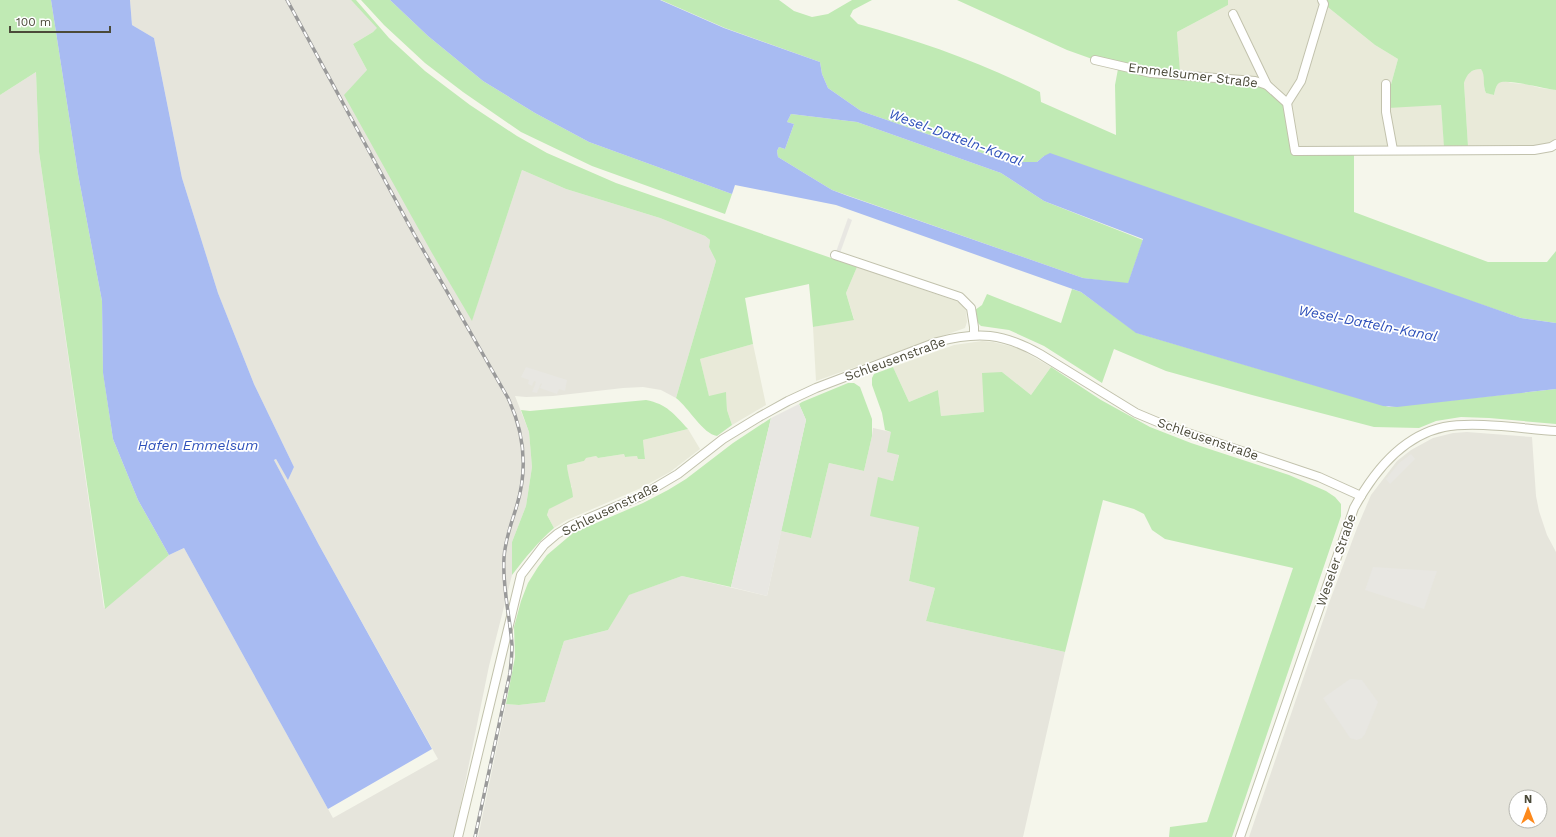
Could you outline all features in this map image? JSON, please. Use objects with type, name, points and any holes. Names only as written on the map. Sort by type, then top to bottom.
[{"type":"street","points":[[1322,0],[1324,4],[1301,80],[1287,103],[1295,151],[1534,150],[1551,147],[1556,144]]},
{"type":"street","name":"Emmelsumer Straße","points":[[1233,14],[1267,85],[1287,103]]},
{"type":"street","name":"Emmelsumer Straße","points":[[1095,60],[1151,73],[1254,81],[1267,85]]},
{"type":"street","points":[[1386,84],[1386,112],[1393,150]]},
{"type":"street","points":[[835,255],[960,297],[971,308],[974,335]]},
{"type":"street","name":"Schleusenstraße","points":[[458,837],[520,575],[544,545],[557,534],[572,525],[641,496],[678,474],[723,439],[796,397],[937,342],[955,337],[974,335],[1008,338],[1024,345],[1136,413],[1167,426],[1319,477],[1361,496]]},
{"type":"street","name":"Weseler Straße","points":[[1240,837],[1354,508],[1379,470],[1406,444],[1423,434],[1443,427],[1466,425],[1556,431]]},
{"type":"shaded area","points":[[130,0],[351,0],[378,28],[353,44],[367,70],[472,320],[522,170],[566,189],[660,218],[705,236],[710,240],[709,247],[716,261],[676,398],[661,390],[643,387],[553,396],[515,396],[529,432],[532,467],[526,506],[512,542],[512,575],[489,666],[454,837],[0,837],[0,95],[36,72],[39,152],[104,608],[169,555],[184,548],[333,818],[438,759],[319,545],[274,460],[276,459],[288,479],[294,467],[254,384],[218,293],[182,178],[154,38],[132,25]]},
{"type":"shaded area","points":[[1228,0],[1323,0],[1324,4],[1375,45],[1398,59],[1387,99],[1441,105],[1445,154],[1292,154],[1290,137],[1180,77],[1177,32],[1228,5]]},
{"type":"shaded area","points":[[1481,69],[1484,73],[1484,88],[1486,93],[1494,95],[1499,82],[1504,81],[1556,90],[1556,140],[1551,143],[1540,145],[1468,146],[1464,83],[1466,76],[1470,72]]},
{"type":"shaded area","points":[[848,218],[852,220],[840,253],[836,252]]},
{"type":"shaded area","points":[[857,267],[956,301],[963,305],[966,311],[967,322],[965,328],[816,381],[813,327],[854,319],[846,293]]},
{"type":"shaded area","points":[[982,341],[1018,348],[1051,367],[1031,395],[1002,372],[984,412],[941,416],[938,390],[909,402],[893,367],[954,345]]},
{"type":"shaded area","points":[[753,344],[766,405],[732,425],[727,410],[726,393],[709,397],[700,359]]},
{"type":"shaded area","points":[[526,367],[567,380],[565,391],[559,389],[557,394],[540,388],[541,383],[537,393],[532,392],[536,382],[534,381],[532,386],[528,384],[529,380],[521,377]]},
{"type":"shaded area","points":[[799,404],[806,420],[767,596],[731,587],[771,418]]},
{"type":"shaded area","points":[[873,428],[891,432],[899,454],[893,481],[879,478],[919,527],[909,581],[935,588],[926,621],[1065,652],[1023,837],[478,837],[506,704],[519,705],[545,702],[564,641],[608,630],[628,595],[682,576],[767,596],[781,531],[811,538],[829,463],[864,471]]},
{"type":"shaded area","points":[[688,429],[700,449],[670,472],[641,488],[567,520],[554,528],[547,515],[549,509],[572,487],[569,483],[567,465],[584,461],[585,458],[596,456],[598,458],[624,454],[625,457],[637,456],[645,458],[643,440]]},
{"type":"shaded area","points":[[1467,432],[1532,437],[1536,496],[1539,511],[1547,535],[1556,552],[1556,837],[1249,837],[1329,603],[1371,495],[1397,461],[1411,450],[1433,438],[1453,433]]},
{"type":"shaded area","points":[[1411,454],[1415,459],[1390,484],[1386,479],[1399,463]]},
{"type":"shaded area","points":[[1373,567],[1437,571],[1424,609],[1365,590]]},
{"type":"shaded area","points":[[1350,679],[1362,680],[1378,702],[1365,734],[1362,738],[1357,740],[1350,738],[1323,698]]},
{"type":"green space","points":[[0,0],[51,0],[78,174],[102,301],[103,372],[113,439],[138,500],[169,555],[105,609],[39,152],[36,72],[0,95]]},
{"type":"green space","points":[[351,0],[356,0],[389,38],[425,71],[470,105],[517,136],[547,153],[616,183],[857,267],[846,293],[854,320],[813,327],[809,284],[745,298],[753,344],[700,359],[709,396],[726,392],[727,410],[732,425],[717,436],[712,434],[701,426],[676,398],[716,261],[709,247],[710,240],[705,236],[660,218],[566,189],[522,170],[472,321],[432,253],[344,95],[367,70],[353,44],[377,28]]},
{"type":"green space","points":[[361,0],[390,0],[428,36],[483,81],[535,113],[589,142],[732,194],[725,214],[592,166],[521,132],[463,92],[425,63],[384,25]]},
{"type":"green space","points":[[661,0],[779,0],[794,11],[812,17],[828,14],[852,0],[872,0],[853,10],[850,16],[858,24],[928,45],[974,62],[1040,92],[1041,102],[1116,135],[1115,85],[1118,69],[1146,74],[1264,86],[1284,105],[1288,120],[1292,154],[1354,154],[1354,212],[1488,262],[1547,262],[1556,251],[1556,323],[1521,318],[1044,156],[1037,162],[1009,162],[861,111],[828,88],[822,74],[820,62],[725,28]]},
{"type":"green space","points":[[957,0],[1228,0],[1228,5],[1177,32],[1180,72],[1152,70],[1095,60],[1067,50]]},
{"type":"green space","points":[[1323,0],[1556,0],[1556,90],[1503,82],[1497,85],[1494,95],[1486,93],[1481,69],[1472,71],[1464,83],[1468,146],[1444,147],[1441,105],[1388,108],[1387,99],[1398,59],[1375,45],[1324,4]]},
{"type":"green space","points":[[791,114],[857,122],[1001,173],[1044,201],[1143,240],[1128,284],[1083,278],[832,190],[778,157],[777,151],[779,147],[785,149],[794,124],[787,122]]},
{"type":"green space","points":[[1072,289],[1081,292],[1137,333],[1389,407],[1556,389],[1556,424],[1461,417],[1436,421],[1419,428],[1374,427],[1166,371],[1114,349],[1102,383],[1044,346],[1009,330],[981,326],[978,323],[975,310],[982,305],[987,294],[1061,323]]},
{"type":"green space","points":[[893,367],[909,402],[938,390],[941,416],[984,412],[982,373],[1002,372],[1031,395],[1051,367],[1101,400],[1150,427],[1191,443],[1289,475],[1326,491],[1335,497],[1341,504],[1341,516],[1232,837],[1169,837],[1170,827],[1207,822],[1293,568],[1165,539],[1152,530],[1144,514],[1134,509],[1103,500],[1065,652],[926,621],[935,588],[909,581],[919,527],[870,516],[878,477],[893,481],[899,455],[887,452],[891,432],[885,430],[882,413],[872,385],[872,378],[874,374]]},
{"type":"green space","points":[[848,383],[854,383],[860,387],[872,419],[872,436],[864,471],[829,463],[811,538],[781,531],[806,420],[799,404]]},
{"type":"green space","points":[[646,400],[659,404],[670,410],[688,429],[643,440],[645,459],[638,459],[637,456],[625,457],[624,454],[598,458],[596,456],[586,458],[584,461],[567,465],[573,497],[549,509],[547,515],[554,528],[532,550],[512,575],[512,542],[526,506],[532,467],[529,432],[521,410],[530,411]]},
{"type":"green space","points":[[771,418],[731,587],[682,576],[629,595],[608,630],[564,641],[545,702],[519,705],[506,704],[515,657],[514,627],[521,601],[528,583],[547,555],[573,533],[643,503],[686,479],[733,443]]},
{"type":"water","name":"Hafen Emmelsum","points":[[51,0],[130,0],[132,25],[154,38],[182,178],[218,293],[254,384],[294,467],[288,480],[276,459],[274,460],[319,545],[432,749],[328,809],[184,548],[169,555],[138,500],[113,439],[103,373],[102,301],[78,174]]},
{"type":"water","name":"Wesel-Datteln-Kanal","points":[[390,0],[660,0],[724,28],[820,62],[822,74],[828,88],[861,111],[1009,162],[1037,162],[1050,153],[1521,318],[1556,323],[1556,389],[1397,407],[1383,406],[1136,333],[1081,292],[836,205],[735,185],[732,194],[589,142],[535,113],[483,81],[428,36]],"holes":[[[791,114],[857,122],[1001,173],[1044,201],[1143,239],[1128,283],[1083,278],[848,196],[832,190],[778,157],[777,151],[779,147],[785,149],[794,124],[787,122]]]},
{"type":"railway","points":[[287,0],[414,234],[508,398],[518,424],[521,437],[523,450],[522,477],[517,505],[507,537],[504,558],[505,591],[512,645],[510,673],[475,837]]}]
